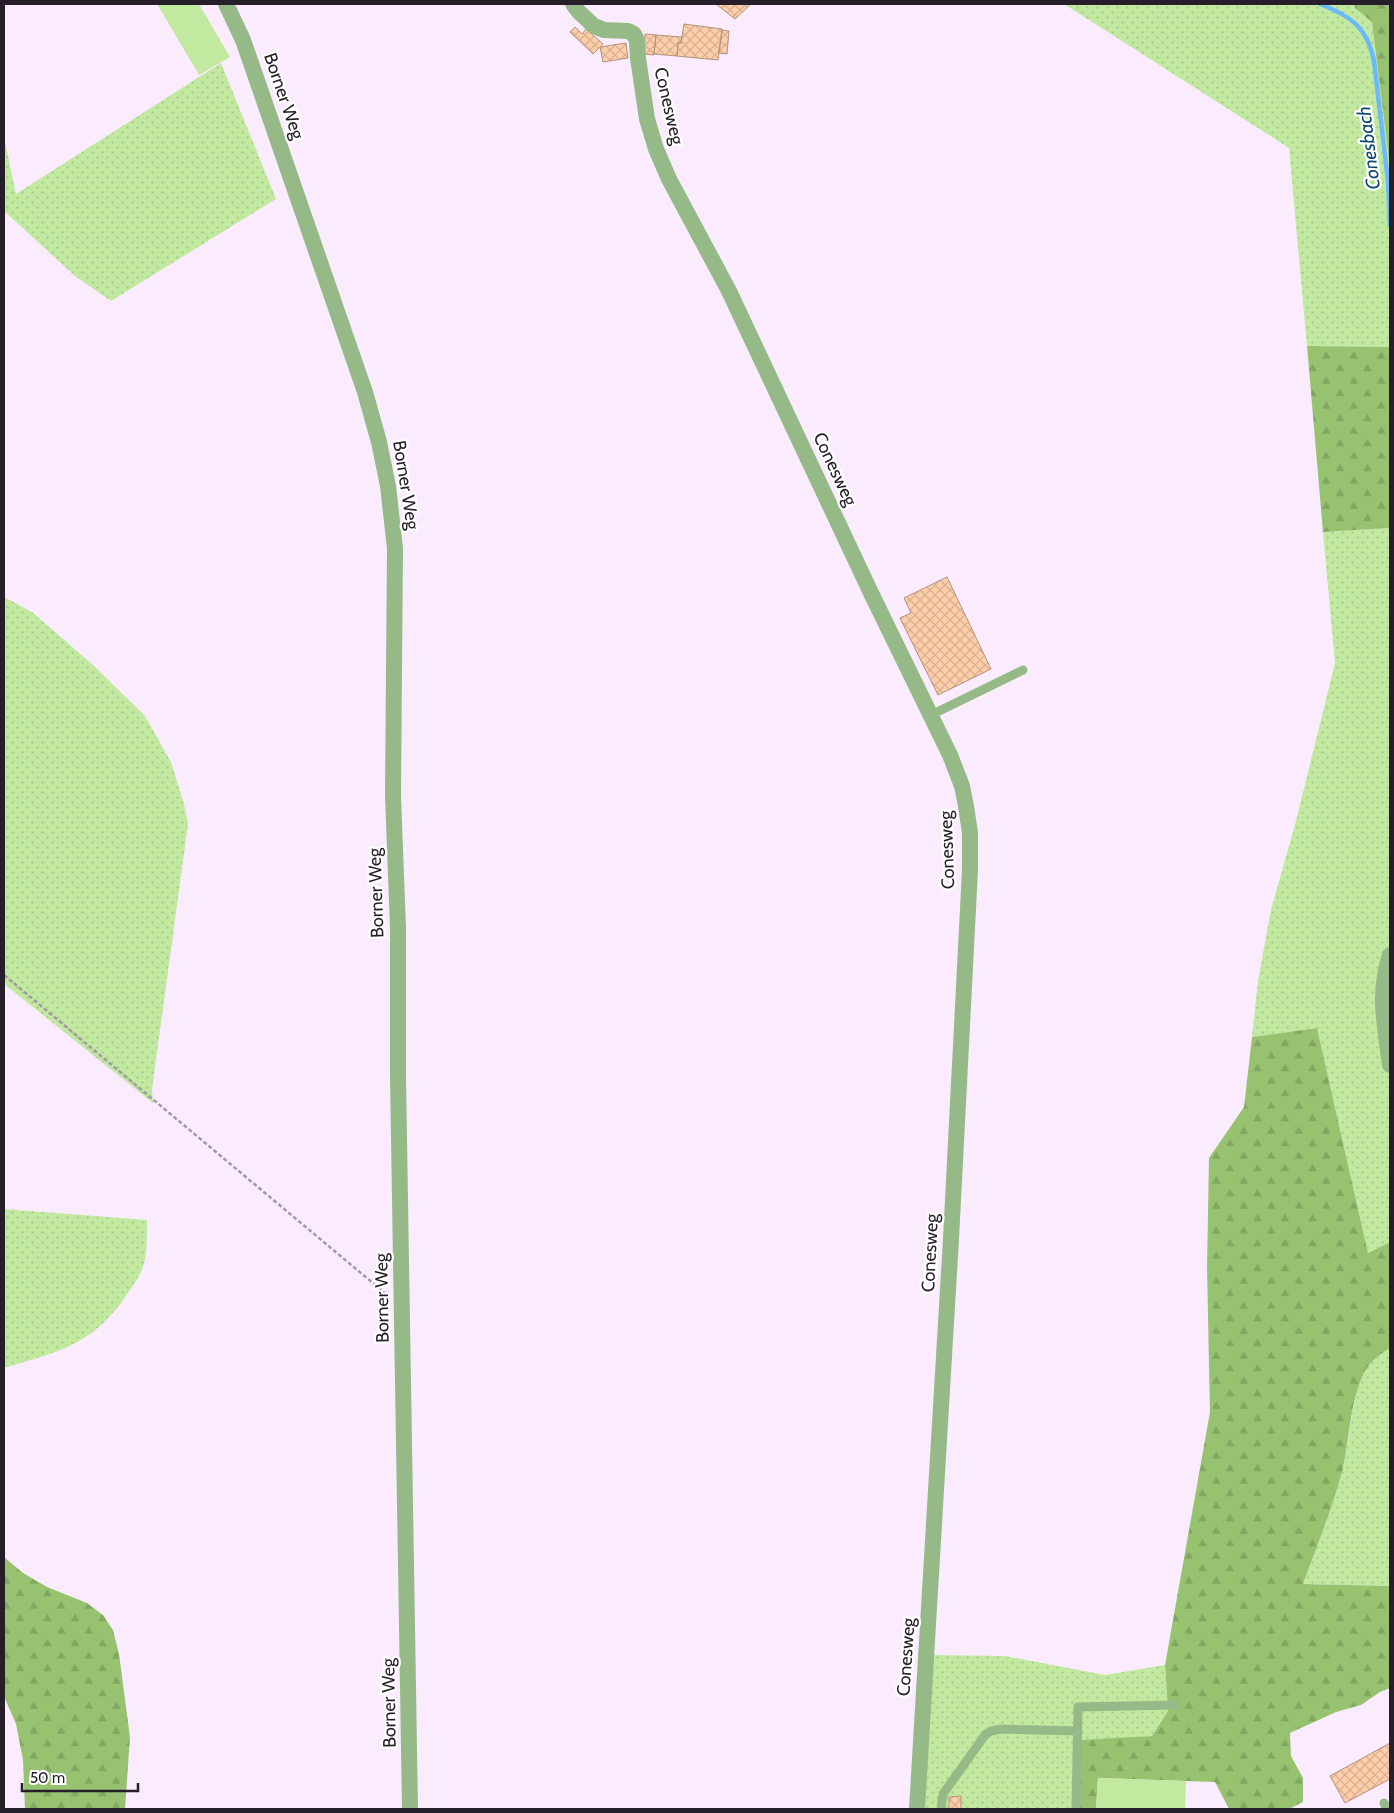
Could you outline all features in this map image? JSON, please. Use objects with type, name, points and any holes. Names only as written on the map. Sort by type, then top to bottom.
[{"type":"street","name":"Borner Weg","points":[[226,4],[243,40],[365,392],[379,442],[388,486],[396,548],[393,796],[398,928],[410,1809]]},
{"type":"street","name":"Conesweg","points":[[573,4],[594,26],[604,30],[628,30],[634,34],[637,41],[647,119],[668,179],[729,291],[871,593],[950,755],[962,786],[966,806],[970,833],[970,870],[950,1259],[917,1809]]},
{"type":"street","points":[[1390,955],[1381,1001],[1390,1065]]},
{"type":"lane","points":[[930,715],[1023,670]]},
{"type":"lane","points":[[1076,1809],[1078,1707],[1175,1705]]},
{"type":"lane","points":[[942,1809],[943,1794],[985,1735],[991,1731],[1002,1729],[1078,1731]]},
{"type":"path","points":[[4,975],[402,1308]]},
{"type":"green space","points":[[157,4],[199,4],[230,57],[199,75]]},
{"type":"green space","points":[[1064,4],[1354,4],[1355,8],[1372,22],[1390,168],[1390,347],[1307,346],[1289,148]]},
{"type":"green space","points":[[1354,4],[1390,4],[1390,168],[1372,22],[1355,8]]},
{"type":"green space","points":[[221,63],[276,199],[111,301],[75,276],[4,211],[4,137],[16,194]]},
{"type":"green space","points":[[1307,346],[1390,347],[1390,528],[1323,532]]},
{"type":"green space","points":[[1390,528],[1390,950],[1380,999],[1390,1078],[1390,1242],[1368,1253],[1317,1028],[1252,1037],[1258,981],[1271,910],[1296,821],[1335,663],[1323,532]]},
{"type":"green space","points":[[4,597],[32,612],[92,664],[145,716],[171,762],[184,804],[188,824],[152,1089],[153,1103],[4,984]]},
{"type":"green space","points":[[1317,1028],[1368,1253],[1390,1242],[1390,1348],[1370,1364],[1360,1382],[1353,1406],[1339,1483],[1303,1584],[1390,1586],[1390,1688],[1380,1692],[1361,1705],[1336,1712],[1290,1733],[1291,1756],[1303,1778],[1303,1802],[1289,1809],[1229,1809],[1215,1782],[1098,1778],[1096,1809],[1079,1809],[1081,1740],[1152,1736],[1168,1711],[1165,1665],[1210,1412],[1207,1268],[1209,1158],[1244,1107],[1252,1037]]},
{"type":"green space","points":[[4,1209],[147,1220],[147,1240],[146,1254],[141,1272],[128,1293],[102,1324],[74,1344],[59,1351],[4,1368]]},
{"type":"green space","points":[[1390,1348],[1390,1586],[1303,1584],[1339,1483],[1360,1382],[1370,1364]]},
{"type":"green space","points":[[4,1557],[23,1573],[47,1587],[87,1603],[103,1615],[113,1630],[119,1654],[130,1737],[125,1809],[25,1809],[23,1760],[16,1724],[4,1696]]},
{"type":"green space","points":[[932,1655],[1005,1656],[1105,1675],[1165,1665],[1168,1711],[1152,1736],[1081,1741],[1079,1809],[924,1809]]},
{"type":"green space","points":[[1098,1778],[1186,1781],[1185,1809],[1096,1809]]},
{"type":"building","points":[[716,4],[751,4],[735,19]]},
{"type":"building","points":[[684,24],[722,29],[718,60],[677,56],[678,43],[681,43]]},
{"type":"building","points":[[575,27],[582,34],[586,29],[603,44],[593,54],[570,32]]},
{"type":"building","points":[[722,30],[729,31],[727,54],[719,53]]},
{"type":"building","points":[[645,34],[656,35],[654,55],[644,54]]},
{"type":"building","points":[[656,35],[682,37],[681,43],[678,43],[677,56],[654,54]]},
{"type":"building","points":[[626,43],[628,58],[603,62],[600,47]]},
{"type":"building","points":[[947,577],[991,669],[938,695],[900,618],[911,613],[904,598]]},
{"type":"building","points":[[1390,1743],[1390,1779],[1345,1803],[1330,1776]]},
{"type":"building","points":[[961,1796],[961,1809],[949,1809],[949,1797]]},
{"type":"waterway","name":"Conesbach","points":[[1320,4],[1341,13],[1356,24],[1367,39],[1371,49],[1388,181],[1390,225]]}]
